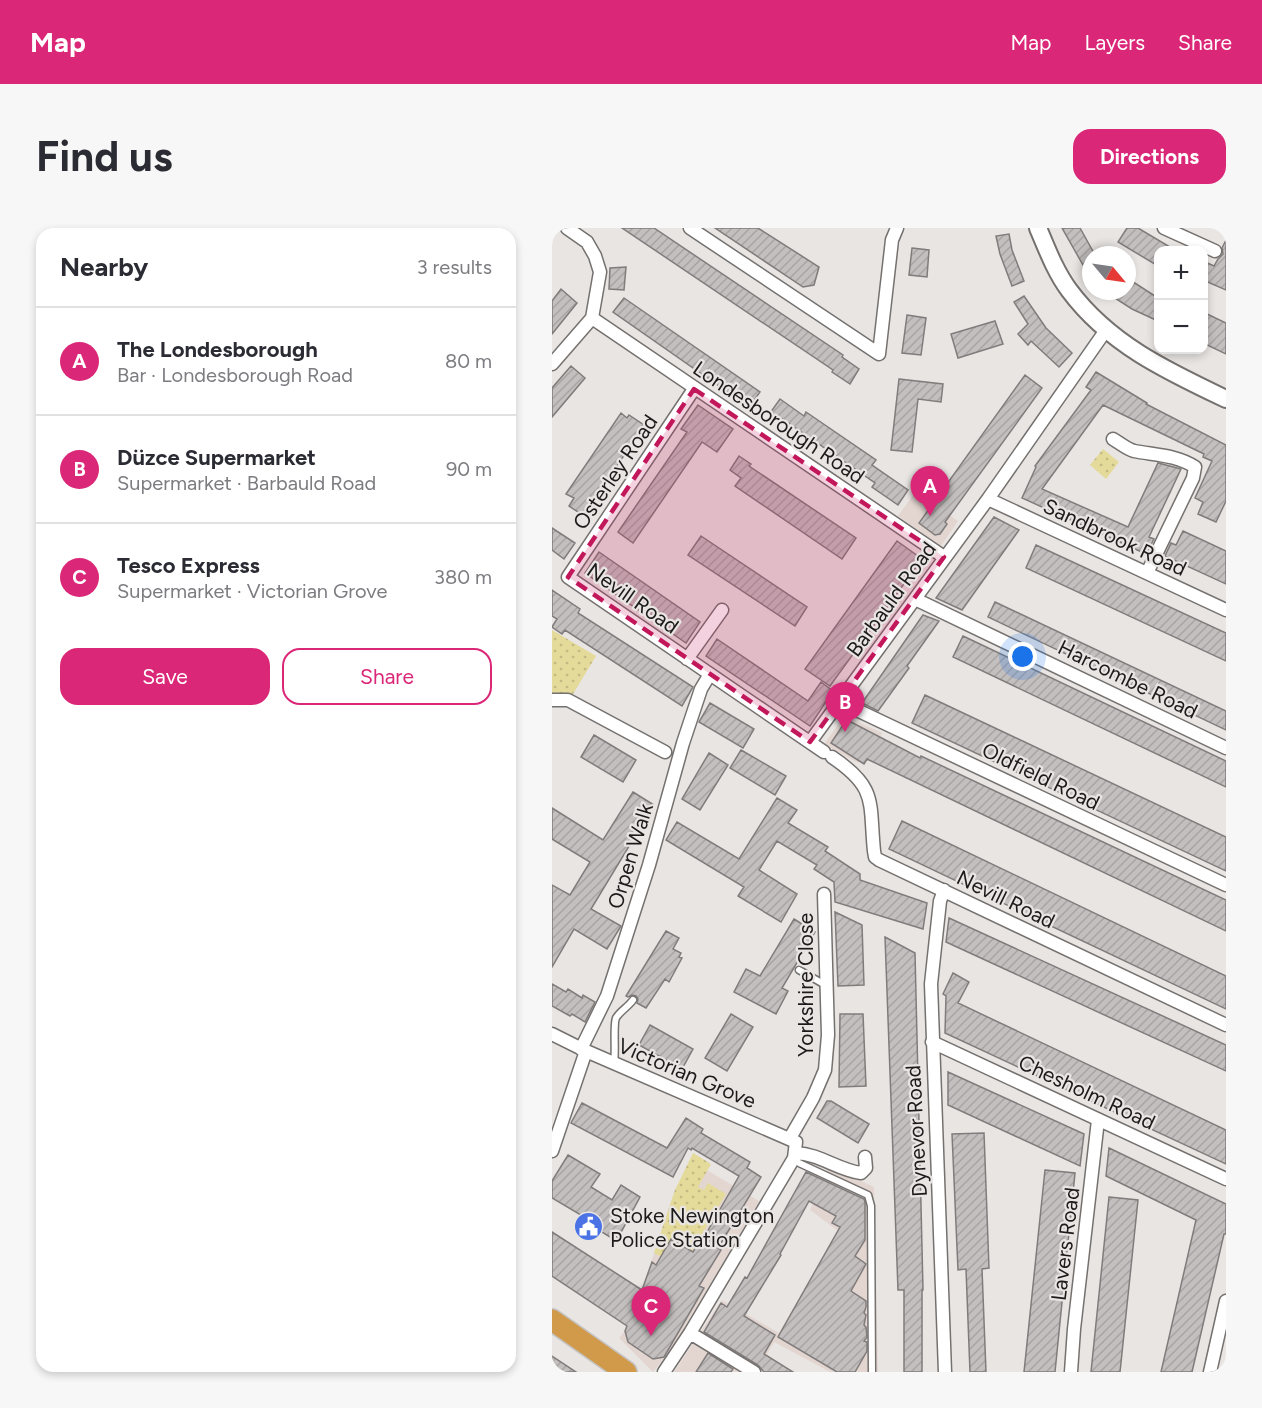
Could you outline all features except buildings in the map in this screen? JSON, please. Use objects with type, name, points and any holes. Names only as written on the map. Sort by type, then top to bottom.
[{"type":"highway","points":[[552,1320],[624,1372]]},
{"type":"main road","points":[[1038,228],[1054,267],[1068,289],[1106,330],[1162,368],[1226,399]]},
{"type":"street","points":[[552,364],[592,318],[600,272],[587,242],[567,228]]},
{"type":"street","points":[[690,228],[879,354],[892,240],[897,228]]},
{"type":"street","points":[[1164,228],[1215,251]]},
{"type":"street","name":"Londesborough Road","points":[[592,318],[944,557]]},
{"type":"street","name":"Barbauld Road","points":[[810,742],[988,499],[1106,330]]},
{"type":"street","name":"Osterley Road","points":[[568,577],[694,389]]},
{"type":"street","points":[[1113,439],[1133,450],[1184,461],[1195,467],[1193,478],[1148,573]]},
{"type":"street","name":"Sandbrook Road","points":[[988,499],[1226,610]]},
{"type":"street","name":"Nevill Road","points":[[568,577],[855,774],[870,797],[875,857],[1226,1025]]},
{"type":"street","name":"Harcombe Road","points":[[915,599],[1226,748]]},
{"type":"street","points":[[687,659],[722,610]]},
{"type":"street","name":"Orpen Walk","points":[[552,1151],[584,1050],[607,996],[683,743],[701,689],[710,674]]},
{"type":"street","points":[[552,700],[568,700],[665,752]]},
{"type":"street","name":"Oldfield Road","points":[[840,702],[1226,885]]},
{"type":"street","name":"Dynevor Road","points":[[944,890],[940,901],[933,951],[931,984],[945,1372]]},
{"type":"street","name":"Yorkshire Close","points":[[790,1138],[813,1098],[825,1070],[828,1035],[824,894]]},
{"type":"street","name":"Victorian Grove","points":[[552,1034],[584,1050],[790,1138]]},
{"type":"street","name":"Chesholm Road","points":[[932,1042],[1226,1179]]},
{"type":"street","name":"Lavers Road","points":[[1071,1372],[1098,1120]]},
{"type":"street","points":[[664,1372],[690,1333],[795,1156],[796,1142],[790,1138]]},
{"type":"street","points":[[795,1156],[812,1155],[842,1168],[861,1173],[866,1168],[865,1157]]},
{"type":"street","points":[[1210,1372],[1226,1301]]},
{"type":"street","points":[[690,1333],[753,1372]]},
{"type":"lane","points":[[799,970],[827,986]]},
{"type":"lane","points":[[614,1063],[616,1043],[613,1023],[633,1000]]},
{"type":"lane","points":[[795,1156],[800,1162],[868,1195],[872,1372]]},
{"type":"highlighted area","points":[[694,389],[944,557],[810,742],[568,577]]},
{"type":"shaded area","points":[[1103,449],[1119,462],[1106,479],[1090,465]]},
{"type":"shaded area","points":[[916,491],[958,521],[941,546],[898,516]]},
{"type":"shaded area","points":[[552,630],[596,656],[573,694],[552,695]]},
{"type":"shaded area","points":[[844,716],[883,733],[858,763],[824,744]]},
{"type":"shaded area","points":[[693,1153],[711,1164],[698,1187],[704,1190],[708,1183],[726,1194],[682,1267],[654,1253],[675,1190]]},
{"type":"shaded area","points":[[695,1163],[759,1201],[678,1340],[653,1372],[619,1338],[625,1331],[637,1305],[675,1190]]},
{"type":"shaded area","points":[[829,1166],[874,1187],[878,1372],[830,1372],[774,1342],[757,1372],[674,1372],[722,1300],[779,1333],[838,1231],[810,1210]]},
{"type":"place","name":"The Londesborough","points":[[930,516]]},
{"type":"place","name":"Düzce Supermarket","points":[[845,732]]},
{"type":"place","name":"Stoke Newington Police Station","points":[[589,1227]]},
{"type":"place","name":"Tesco Express","points":[[651,1336]]}]
